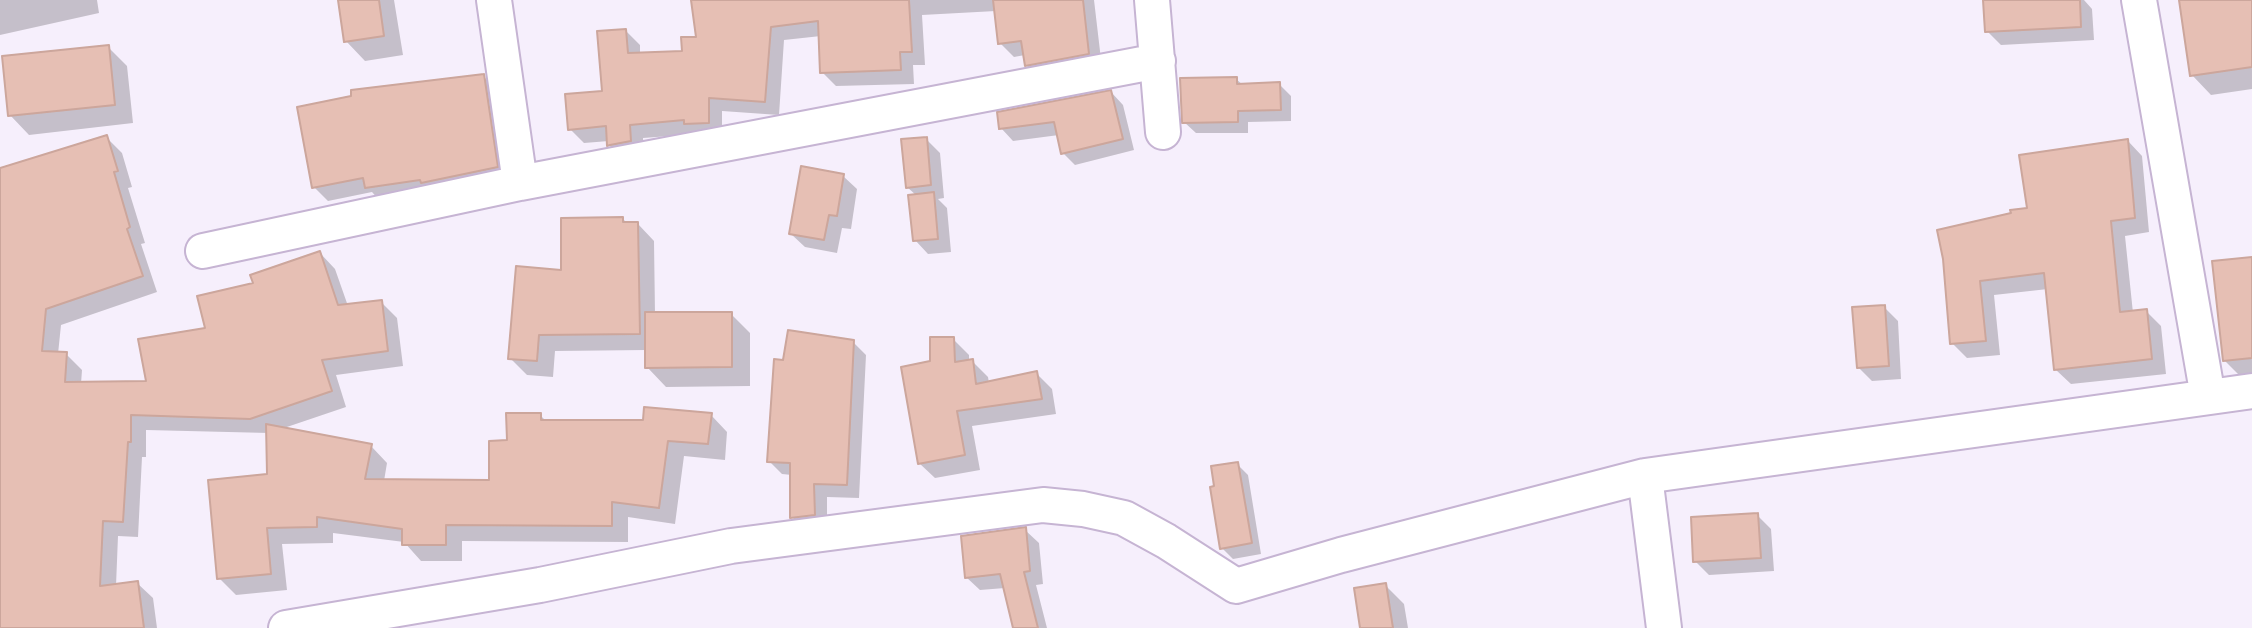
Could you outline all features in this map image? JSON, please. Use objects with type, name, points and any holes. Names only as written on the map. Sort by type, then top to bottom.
[{"type":"street","points":[[494,0],[520,183]]},
{"type":"street","points":[[1152,0],[1163,132]]},
{"type":"street","points":[[2139,0],[2208,397]]},
{"type":"street","points":[[203,251],[520,183],[1158,61]]},
{"type":"street","points":[[286,628],[540,585],[731,546],[1043,505],[1124,518],[1236,586],[1341,555],[1645,476],[2252,391]]},
{"type":"street","points":[[1645,476],[1664,628]]},
{"type":"building","points":[[338,0],[379,0],[384,36],[344,42]]},
{"type":"building","points":[[691,0],[909,0],[912,52],[900,52],[901,70],[820,73],[818,21],[771,27],[765,102],[709,98],[709,123],[684,124],[684,120],[630,125],[631,141],[607,146],[606,126],[568,130],[565,94],[602,91],[597,31],[626,29],[628,53],[682,51],[681,37],[696,37]]},
{"type":"building","points":[[993,0],[1083,0],[1089,54],[1025,66],[1021,41],[998,44]]},
{"type":"building","points":[[1983,0],[2080,0],[2081,27],[1985,32]]},
{"type":"building","points":[[2179,0],[2252,0],[2252,67],[2190,76]]},
{"type":"building","points":[[109,45],[115,105],[8,116],[2,56]]},
{"type":"building","points":[[484,74],[498,167],[421,183],[420,180],[365,188],[363,178],[312,188],[297,107],[351,96],[351,90]]},
{"type":"building","points":[[1237,77],[1237,84],[1280,82],[1281,110],[1238,111],[1238,122],[1182,123],[1180,78]]},
{"type":"building","points":[[1111,90],[1123,139],[1061,154],[1054,122],[999,129],[997,112]]},
{"type":"building","points":[[107,135],[130,227],[127,229],[143,276],[46,309],[42,351],[67,352],[65,382],[146,381],[138,339],[205,328],[197,296],[253,283],[250,275],[320,251],[338,305],[382,300],[388,351],[322,360],[332,391],[250,419],[131,415],[123,522],[103,521],[100,586],[138,581],[144,628],[0,628],[0,168]]},
{"type":"building","points":[[927,137],[931,185],[906,188],[901,139]]},
{"type":"building","points":[[2128,139],[2135,218],[2111,221],[2120,312],[2147,309],[2152,359],[2054,370],[2044,273],[1980,281],[1986,341],[1950,344],[1943,259],[1937,230],[2027,208],[2019,155]]},
{"type":"building","points":[[801,166],[844,174],[837,216],[829,215],[824,240],[789,234]]},
{"type":"building","points":[[934,192],[938,239],[913,241],[908,195]]},
{"type":"building","points":[[623,217],[623,222],[638,222],[640,334],[539,335],[537,361],[508,359],[516,266],[561,270],[561,218]]},
{"type":"building","points":[[2252,257],[2252,358],[2223,361],[2212,261]]},
{"type":"building","points":[[1885,305],[1889,366],[1857,368],[1852,307]]},
{"type":"building","points":[[645,312],[732,312],[732,367],[645,368]]},
{"type":"building","points":[[788,330],[854,340],[847,485],[814,484],[815,515],[790,518],[790,463],[767,462],[774,359],[783,360]]},
{"type":"building","points":[[930,337],[954,337],[955,362],[973,359],[976,384],[1037,371],[1042,399],[957,411],[965,455],[918,464],[901,367],[930,361]]},
{"type":"building","points":[[644,407],[712,413],[708,444],[668,441],[659,508],[612,502],[612,526],[446,525],[446,545],[402,545],[402,529],[317,517],[317,527],[267,528],[271,574],[217,579],[208,480],[267,474],[266,424],[372,444],[365,479],[489,480],[489,441],[507,440],[506,413],[541,413],[541,420],[643,420]]},
{"type":"building","points":[[1238,462],[1252,543],[1220,549],[1210,487],[1214,486],[1211,466]]},
{"type":"building","points":[[1758,513],[1761,558],[1693,562],[1691,517]]},
{"type":"building","points":[[1026,527],[1030,571],[1024,572],[1038,628],[1013,628],[1000,574],[965,578],[961,536]]},
{"type":"building","points":[[1386,583],[1393,628],[1360,628],[1354,588]]}]
